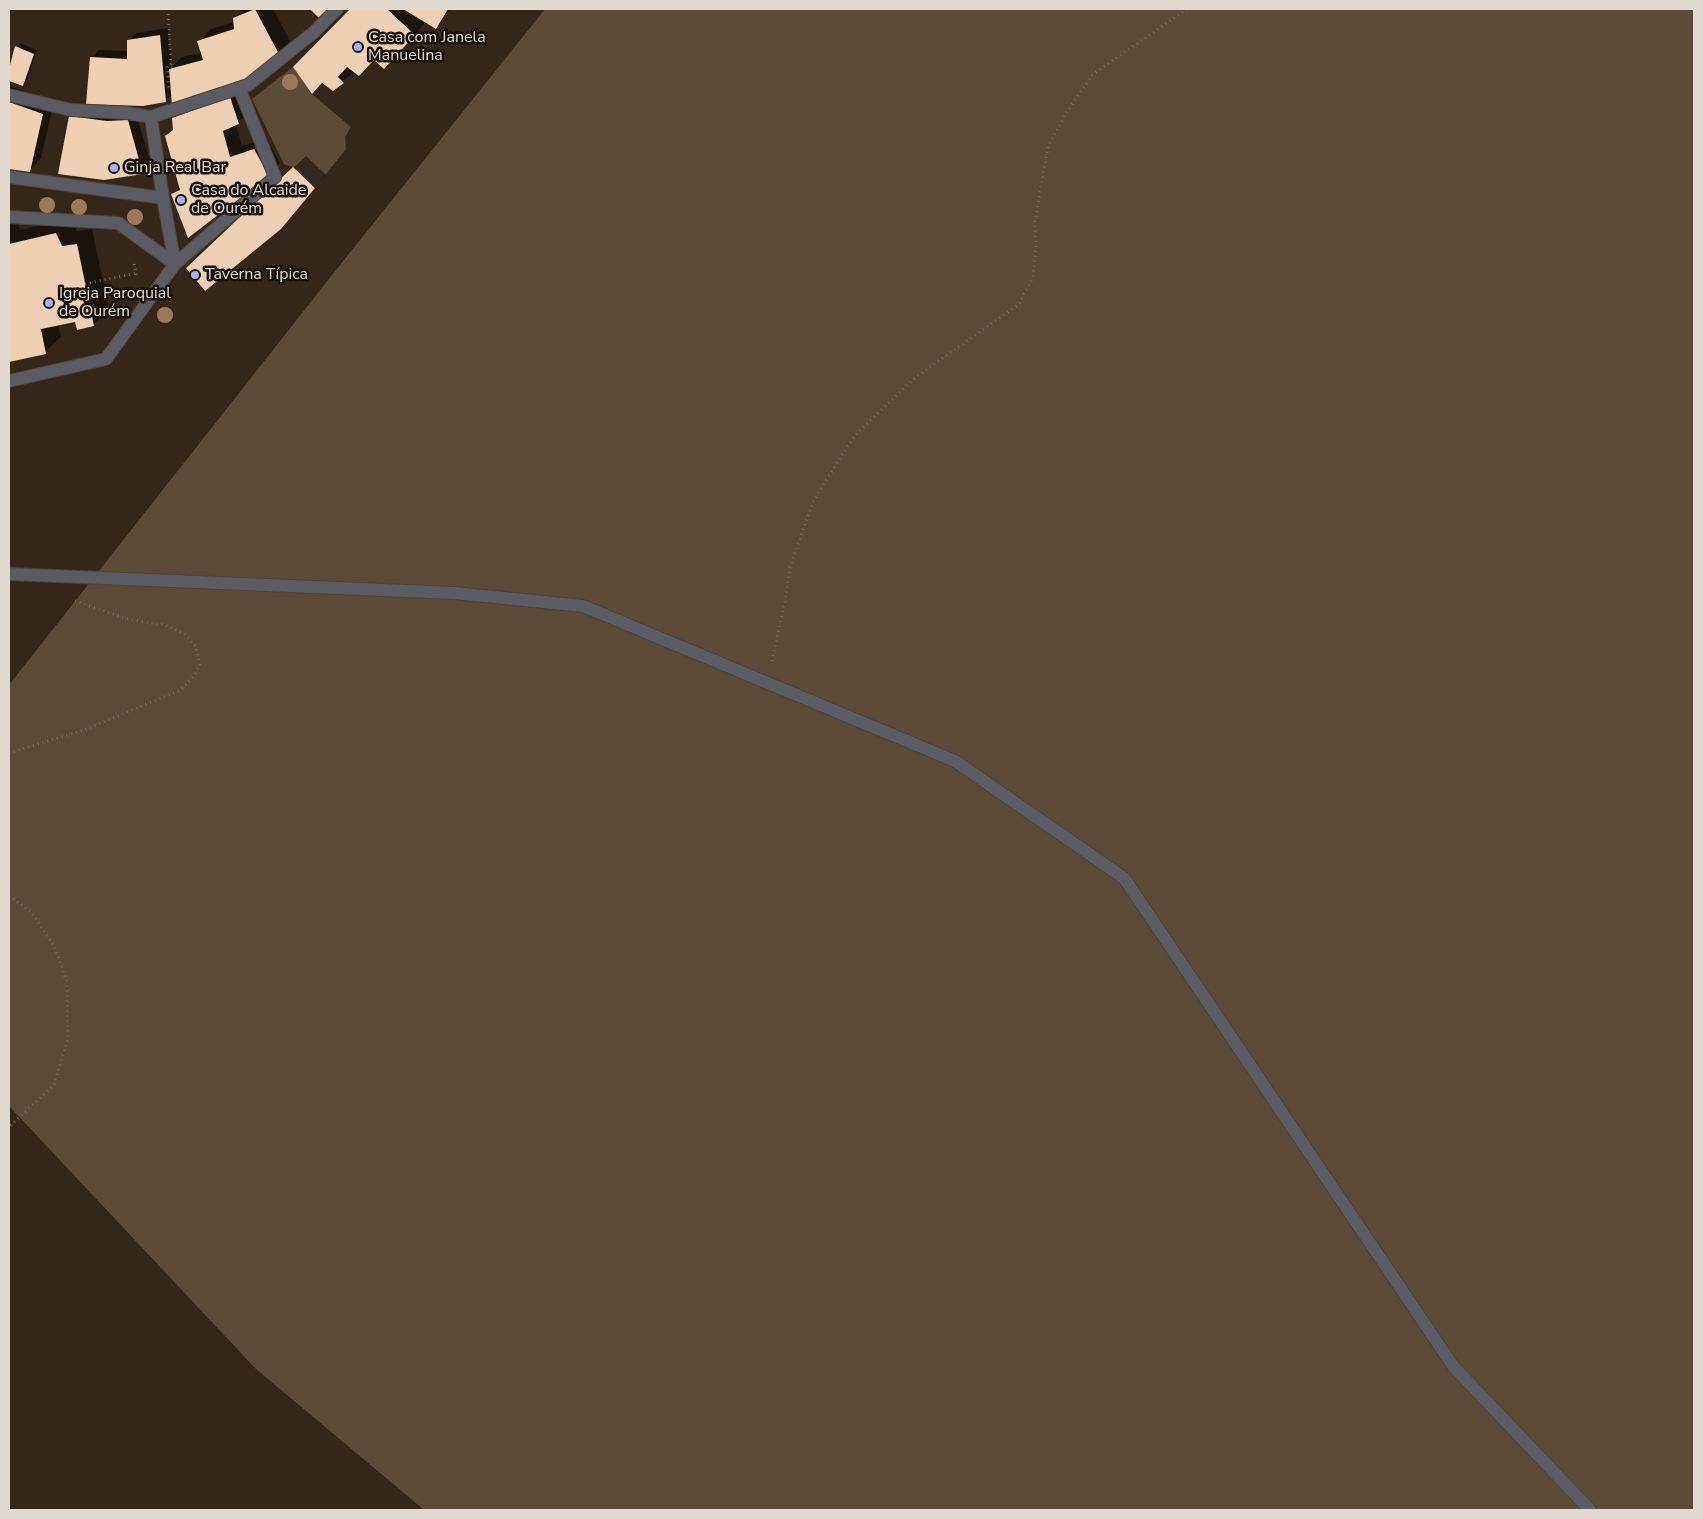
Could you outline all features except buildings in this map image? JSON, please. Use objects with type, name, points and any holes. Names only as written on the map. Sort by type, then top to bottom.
[{"type":"street","points":[[9,95],[71,110],[127,113],[151,117],[248,86],[314,32],[337,9]]},
{"type":"street","points":[[9,381],[106,359],[175,264],[276,177],[239,88]]},
{"type":"street","points":[[151,117],[175,264]]},
{"type":"street","points":[[9,177],[163,198]]},
{"type":"street","points":[[9,217],[118,224],[175,264]]},
{"type":"street","points":[[9,574],[454,593],[583,606],[955,761],[1124,878],[1453,1366],[1590,1510]]},
{"type":"path","points":[[168,9],[170,64]]},
{"type":"path","points":[[765,682],[777,644],[790,566],[813,502],[838,461],[857,434],[916,377],[1019,304],[1033,277],[1036,247],[1034,222],[1048,146],[1065,115],[1092,74],[1187,9]]},
{"type":"path","points":[[85,284],[136,273]]},
{"type":"path","points":[[9,753],[84,730],[182,690],[194,676],[200,665],[196,648],[185,634],[165,625],[131,620],[69,599]]},
{"type":"path","points":[[9,896],[31,912],[54,946],[67,982],[68,1038],[54,1085],[9,1127]]},
{"type":"shaded area","points":[[545,9],[1694,9],[1694,1510],[424,1510],[255,1368],[9,1106],[9,685],[332,275]]},
{"type":"shaded area","points":[[293,67],[312,94],[351,127],[345,137],[346,149],[315,188],[293,167],[284,164],[252,99]]},
{"type":"place","name":"Casa com Janela Manuelina","points":[[358,47]]},
{"type":"place","name":"Ginja Real Bar","points":[[114,168]]},
{"type":"place","name":"Casa do Alcaide de Ourém","points":[[181,200]]},
{"type":"place","name":"Taverna Típica","points":[[195,275]]},
{"type":"place","name":"Igreja Paroquial de Ourém","points":[[49,303]]}]
